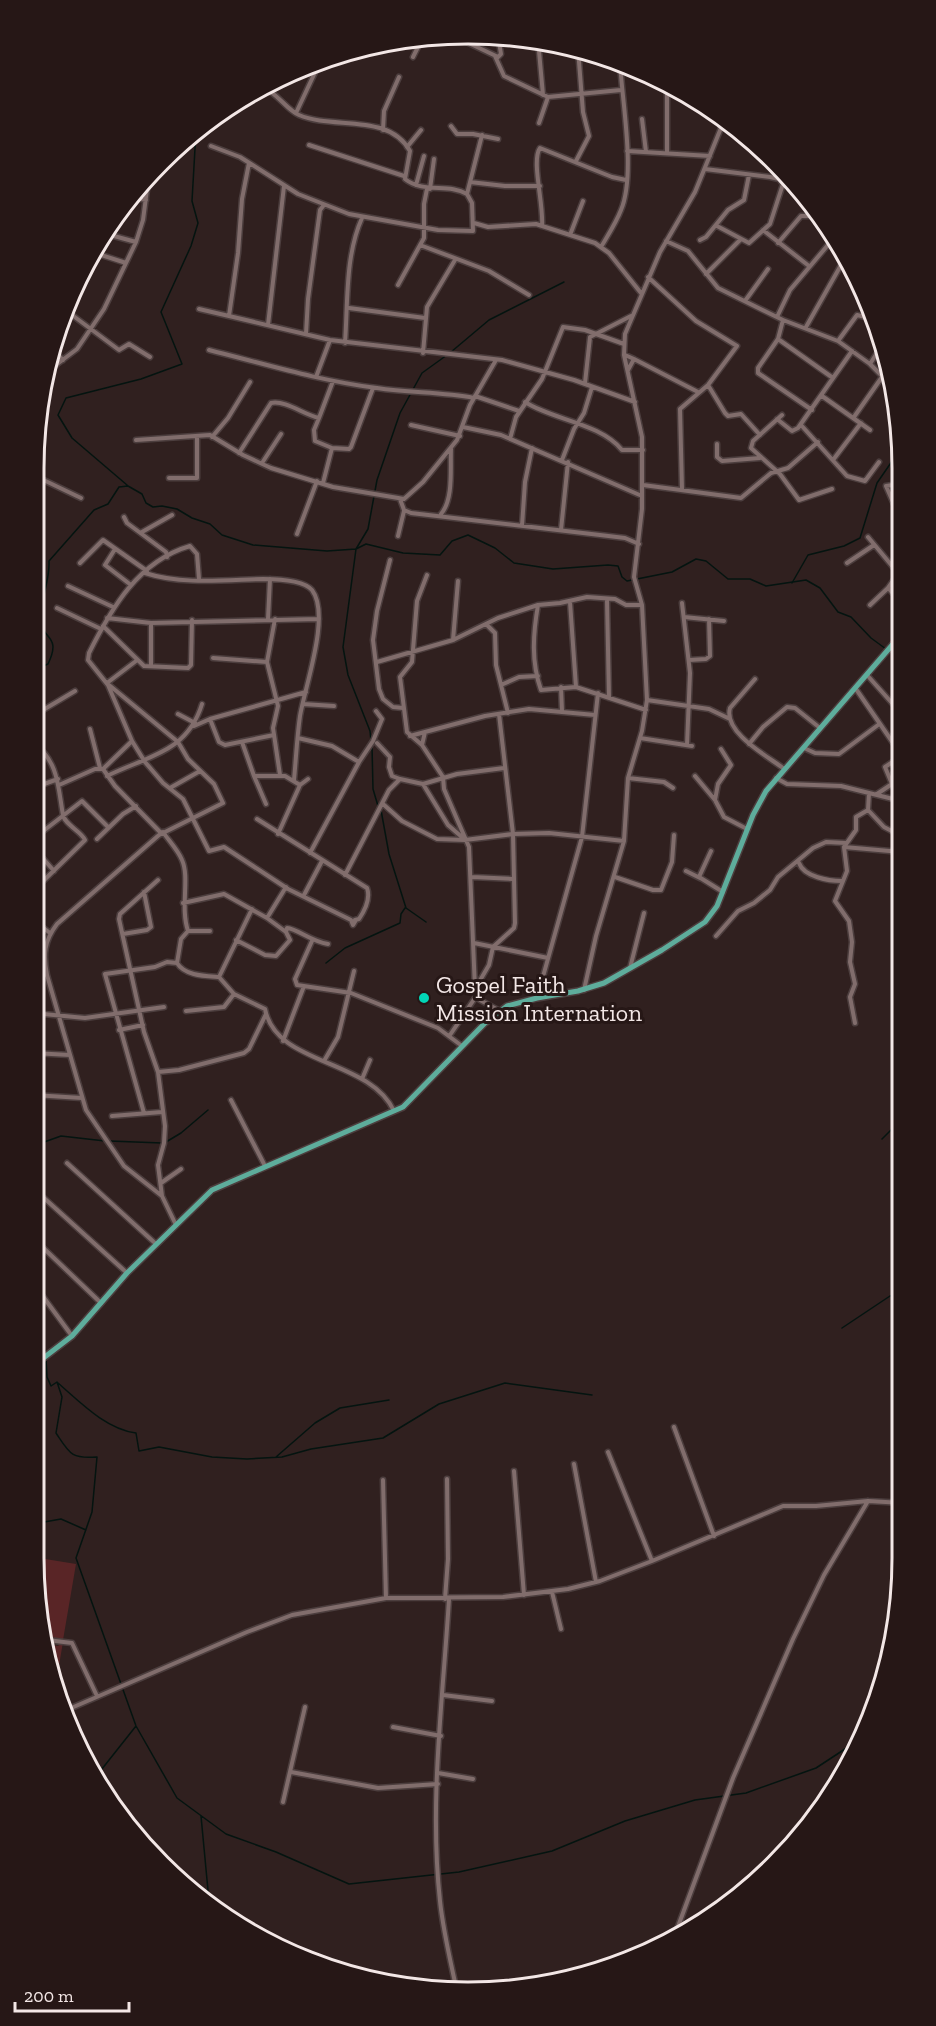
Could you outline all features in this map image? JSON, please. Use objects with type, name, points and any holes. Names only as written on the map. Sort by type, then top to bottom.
[{"type":"main road","points":[[44,1358],[72,1336],[127,1273],[212,1190],[394,1112],[418,1095],[462,1047],[500,1011],[537,998],[584,990],[630,969],[705,922],[717,906],[760,800],[783,768],[856,689],[892,646]]},
{"type":"street","points":[[472,44],[498,56]]},
{"type":"street","points":[[498,44],[500,69],[507,79],[548,97],[621,90]]},
{"type":"street","points":[[413,57],[418,46]]},
{"type":"street","points":[[539,50],[543,95]]},
{"type":"street","points":[[576,161],[588,139],[579,58]]},
{"type":"street","points":[[601,247],[622,210],[626,180],[627,151],[620,72]]},
{"type":"street","points":[[296,113],[315,73]]},
{"type":"street","points":[[383,130],[384,111],[394,83],[399,77]]},
{"type":"street","points":[[272,91],[296,113],[322,122],[346,122],[394,134],[407,147],[410,155],[404,176]]},
{"type":"street","points":[[667,93],[667,152]]},
{"type":"street","points":[[539,123],[548,97]]},
{"type":"street","points":[[642,119],[646,152]]},
{"type":"street","points":[[451,126],[457,134],[482,135],[498,139]]},
{"type":"street","points":[[584,990],[596,936],[624,841],[628,778],[640,738],[647,700],[642,605],[635,579],[643,485],[643,450],[641,427],[624,355],[624,344],[632,316],[648,277],[666,241],[686,210],[721,128]]},
{"type":"street","points":[[407,147],[421,129]]},
{"type":"street","points":[[467,194],[482,135]]},
{"type":"street","points":[[211,146],[249,163],[284,186],[325,205],[362,218],[425,228],[472,232],[474,223],[472,203],[467,194],[456,190],[428,189],[416,185],[404,176],[309,145]]},
{"type":"street","points":[[542,226],[544,207],[535,162],[538,149],[576,161],[612,177],[626,180]]},
{"type":"street","points":[[627,151],[710,156]]},
{"type":"street","points":[[416,185],[424,156]]},
{"type":"street","points":[[398,285],[413,253],[420,245],[425,228],[424,204],[434,159]]},
{"type":"street","points":[[229,316],[238,254],[242,199],[249,163]]},
{"type":"street","points":[[705,169],[778,179]]},
{"type":"street","points":[[700,240],[717,226],[728,210],[744,200],[749,175]]},
{"type":"street","points":[[470,182],[505,186],[540,186]]},
{"type":"street","points":[[717,226],[749,243],[759,230],[763,230],[773,216],[782,183]]},
{"type":"street","points":[[268,325],[284,186]]},
{"type":"street","points":[[56,365],[77,349],[104,309],[136,242],[147,190]]},
{"type":"street","points":[[140,199],[146,200]]},
{"type":"street","points":[[570,235],[583,201]]},
{"type":"street","points":[[306,334],[308,299],[320,210],[325,205]]},
{"type":"street","points":[[778,243],[801,216],[809,216]]},
{"type":"street","points":[[345,343],[355,235],[362,218]]},
{"type":"street","points":[[474,223],[488,226],[542,226],[601,247],[609,253],[641,293]]},
{"type":"street","points":[[763,230],[809,266]]},
{"type":"street","points":[[113,236],[136,242]]},
{"type":"street","points":[[706,274],[740,240]]},
{"type":"street","points":[[666,241],[688,250],[718,288],[783,320],[806,327],[838,342],[870,364],[882,377],[854,417]]},
{"type":"street","points":[[777,317],[790,290],[829,244]]},
{"type":"street","points":[[420,245],[489,271],[529,295]]},
{"type":"street","points":[[101,255],[126,263]]},
{"type":"street","points":[[423,353],[425,318],[433,297],[455,260]]},
{"type":"street","points":[[806,327],[841,265]]},
{"type":"street","points":[[745,301],[768,269]]},
{"type":"street","points":[[648,277],[696,321],[737,346],[708,384],[679,412],[682,489]]},
{"type":"street","points":[[349,308],[425,318]]},
{"type":"street","points":[[200,309],[345,343],[496,360],[585,383],[635,402]]},
{"type":"street","points":[[72,315],[119,350],[129,344],[150,357]]},
{"type":"street","points":[[838,342],[857,315],[864,317]]},
{"type":"street","points":[[585,383],[589,342],[596,334],[632,316]]},
{"type":"street","points":[[783,320],[778,339],[758,368],[758,373],[812,410]]},
{"type":"street","points":[[510,439],[513,423],[544,373],[563,327],[566,325],[624,344]]},
{"type":"street","points":[[778,339],[833,378]]},
{"type":"street","points":[[316,377],[330,340]]},
{"type":"street","points":[[209,350],[333,381],[373,388],[474,397],[520,411]]},
{"type":"street","points":[[777,419],[792,431],[801,425],[852,351]]},
{"type":"street","points":[[870,364],[877,354]]},
{"type":"street","points":[[624,355],[698,392]]},
{"type":"street","points":[[59,356],[63,360]]},
{"type":"street","points":[[628,370],[634,359]]},
{"type":"street","points":[[136,440],[212,436],[239,453],[262,463],[323,483],[400,499],[409,496],[423,482],[460,436],[474,397],[496,360]]},
{"type":"street","points":[[333,381],[314,430],[315,441],[332,448],[349,450],[373,388]]},
{"type":"street","points":[[212,436],[228,418],[250,382]]},
{"type":"street","points":[[708,384],[725,414],[728,416],[741,414],[760,435]]},
{"type":"street","points":[[562,460],[584,413],[591,387]]},
{"type":"street","points":[[821,396],[870,430]]},
{"type":"street","points":[[239,453],[273,401],[319,418]]},
{"type":"street","points":[[525,402],[543,412],[578,423],[616,442],[622,450],[643,450]]},
{"type":"street","points":[[782,415],[751,446],[760,458],[786,480],[799,500],[832,489]]},
{"type":"street","points":[[833,460],[861,423]]},
{"type":"street","points":[[411,425],[460,436]]},
{"type":"street","points":[[801,425],[847,476],[865,481],[879,462]]},
{"type":"street","points":[[464,427],[510,439],[568,462],[626,491],[642,496]]},
{"type":"street","points":[[262,463],[281,434]]},
{"type":"street","points":[[169,478],[197,478],[197,437]]},
{"type":"street","points":[[643,485],[741,498],[775,471],[788,468],[818,442]]},
{"type":"street","points":[[717,444],[717,457],[722,461],[760,458]]},
{"type":"street","points":[[323,483],[332,448]]},
{"type":"street","points":[[440,514],[445,510],[450,482],[451,448]]},
{"type":"street","points":[[522,526],[525,482],[532,448]]},
{"type":"street","points":[[561,530],[568,462]]},
{"type":"street","points":[[44,480],[81,498]]},
{"type":"street","points":[[297,534],[317,481]]},
{"type":"street","points":[[892,485],[886,486],[892,500]]},
{"type":"street","points":[[398,536],[404,510],[400,499]]},
{"type":"street","points":[[404,510],[411,513],[440,514],[458,520],[625,538],[639,544]]},
{"type":"street","points":[[142,532],[172,515]]},
{"type":"street","points":[[124,517],[127,523],[166,552],[167,557]]},
{"type":"street","points":[[868,537],[892,564]]},
{"type":"street","points":[[80,563],[101,541],[106,540],[146,572],[173,581],[270,579],[310,588],[318,605],[319,618],[303,704],[294,780]]},
{"type":"street","points":[[847,563],[874,545]]},
{"type":"street","points":[[199,579],[197,554],[192,547],[167,557],[130,585],[113,607],[88,657],[108,684],[132,741],[145,762],[183,799],[209,851],[224,847],[286,887],[354,920],[365,907],[367,888],[257,819]]},
{"type":"street","points":[[115,549],[105,565],[130,585]]},
{"type":"street","points":[[390,560],[374,632],[376,662],[380,694],[393,707],[403,708]]},
{"type":"street","points":[[427,575],[417,601],[410,667],[400,677],[403,708],[409,736],[422,745],[443,777],[444,789],[469,847],[475,989],[477,995],[487,1005],[500,1011]]},
{"type":"street","points":[[268,619],[270,579]]},
{"type":"street","points":[[453,640],[458,581]]},
{"type":"street","points":[[870,605],[892,582]]},
{"type":"street","points":[[68,586],[113,607]]},
{"type":"street","points":[[888,588],[892,592]]},
{"type":"street","points":[[376,662],[453,640],[486,624],[538,605],[570,602],[586,597],[615,599],[626,605],[642,605]]},
{"type":"street","points":[[607,600],[609,698]]},
{"type":"street","points":[[570,602],[576,687]]},
{"type":"street","points":[[640,738],[689,746],[687,706],[689,660],[682,603]]},
{"type":"street","points":[[538,605],[533,632],[541,690],[576,687],[646,710]]},
{"type":"street","points":[[57,608],[102,627],[144,666],[190,667],[192,620]]},
{"type":"street","points":[[684,616],[724,621]]},
{"type":"street","points":[[107,618],[151,623],[319,618]]},
{"type":"street","points":[[275,619],[267,662],[278,706],[274,735],[280,775]]},
{"type":"street","points":[[689,660],[706,659],[710,656],[709,619]]},
{"type":"street","points":[[151,623],[151,665]]},
{"type":"street","points":[[486,624],[495,633],[496,665],[508,712]]},
{"type":"street","points":[[213,658],[267,662]]},
{"type":"street","points":[[108,684],[136,661]]},
{"type":"street","points":[[867,675],[892,703]]},
{"type":"street","points":[[501,685],[519,677],[538,676]]},
{"type":"street","points":[[730,719],[730,708],[755,679]]},
{"type":"street","points":[[108,684],[116,688],[177,742],[200,771],[214,784],[223,803],[162,833],[72,910],[50,933],[44,956],[47,975],[82,1098],[93,1121],[124,1166],[162,1196],[172,1212],[176,1225]]},
{"type":"street","points":[[561,687],[562,711]]},
{"type":"street","points":[[856,689],[892,744]]},
{"type":"street","points":[[44,709],[75,691]]},
{"type":"street","points":[[178,714],[194,724],[306,692]]},
{"type":"street","points":[[537,998],[582,837],[598,693]]},
{"type":"street","points":[[647,700],[709,709],[730,719],[749,744],[783,768]]},
{"type":"street","points":[[107,776],[145,762],[177,742],[194,724],[202,704]]},
{"type":"street","points":[[303,704],[334,706]]},
{"type":"street","points":[[749,744],[763,727],[787,707],[795,708],[820,728]]},
{"type":"street","points":[[409,736],[508,712],[535,709],[595,715]]},
{"type":"street","points":[[310,853],[359,762],[373,741],[382,720],[376,711]]},
{"type":"street","points":[[475,989],[489,965],[493,947],[514,928],[513,834],[499,714]]},
{"type":"street","points":[[210,719],[221,745],[274,735]]},
{"type":"street","points":[[802,747],[815,753],[839,754],[878,725]]},
{"type":"street","points":[[90,729],[101,768],[162,833],[183,861],[185,881],[183,903],[188,931]]},
{"type":"street","points":[[422,745],[425,732]]},
{"type":"street","points":[[298,738],[332,746],[359,762]]},
{"type":"street","points":[[59,785],[101,768],[132,741]]},
{"type":"street","points":[[242,742],[266,804]]},
{"type":"street","points":[[377,743],[390,757],[389,767],[392,776],[423,784],[443,777],[504,768]]},
{"type":"street","points":[[715,800],[718,784],[731,765],[721,749]]},
{"type":"street","points":[[44,752],[58,779],[63,817],[85,840],[44,881]]},
{"type":"street","points":[[877,795],[892,786],[885,767],[892,761]]},
{"type":"street","points":[[170,788],[200,771]]},
{"type":"street","points":[[254,776],[280,775],[300,785]]},
{"type":"street","points":[[695,776],[715,800],[724,817],[747,829]]},
{"type":"street","points":[[628,778],[664,782],[673,789]]},
{"type":"street","points":[[775,778],[787,784],[840,786],[892,799]]},
{"type":"street","points":[[44,784],[58,779]]},
{"type":"street","points":[[278,834],[300,785],[308,779]]},
{"type":"street","points":[[345,875],[389,790],[400,779]]},
{"type":"street","points":[[423,784],[448,825],[465,840]]},
{"type":"street","points":[[869,793],[868,810],[884,827],[892,831]]},
{"type":"street","points":[[44,830],[82,801],[108,827]]},
{"type":"street","points":[[383,804],[402,821],[437,839],[465,840],[513,834],[549,833],[624,841]]},
{"type":"street","points":[[97,839],[108,827],[136,806]]},
{"type":"street","points":[[855,1023],[850,997],[855,984],[850,962],[852,942],[849,921],[835,901],[847,871],[845,845],[856,830],[856,816],[868,810]]},
{"type":"street","points":[[615,877],[653,890],[661,890],[673,857],[674,835]]},
{"type":"street","points":[[716,936],[738,911],[754,903],[770,890],[778,877],[799,863],[813,849],[826,842],[892,851]]},
{"type":"street","points":[[701,879],[699,871],[711,851]]},
{"type":"street","points":[[44,860],[54,871]]},
{"type":"street","points":[[304,895],[322,861]]},
{"type":"street","points":[[799,863],[801,868],[811,874],[831,881],[842,881]]},
{"type":"street","points":[[686,871],[723,892]]},
{"type":"street","points":[[472,877],[513,879]]},
{"type":"street","points":[[158,880],[119,917],[143,1026],[158,1071],[164,1143],[158,1165],[162,1196]]},
{"type":"street","points":[[267,918],[286,887]]},
{"type":"street","points":[[123,934],[147,930],[151,927],[144,892]]},
{"type":"street","points":[[183,903],[204,896],[224,894],[267,918],[286,932],[290,941],[276,956],[265,955],[236,940]]},
{"type":"street","points":[[219,977],[252,909]]},
{"type":"street","points":[[630,969],[644,914]]},
{"type":"street","points":[[44,928],[50,933]]},
{"type":"street","points":[[286,932],[287,928],[295,929],[312,941],[328,944]]},
{"type":"street","points":[[210,931],[188,931],[181,939],[177,963],[179,967],[197,974],[219,977],[234,994],[265,1009],[270,1027],[283,1041],[362,1079],[387,1098],[394,1112]]},
{"type":"street","points":[[312,941],[295,982],[304,986],[347,992],[428,1023],[450,1035],[462,1047]]},
{"type":"street","points":[[474,943],[548,958]]},
{"type":"street","points":[[144,1113],[114,1013],[105,974],[177,963]]},
{"type":"street","points":[[324,1061],[338,1037],[347,992],[354,971]]},
{"type":"street","points":[[283,1041],[304,986]]},
{"type":"street","points":[[186,1011],[224,1007],[234,994]]},
{"type":"street","points":[[450,1035],[477,995]]},
{"type":"street","points":[[44,1014],[85,1018],[164,1007]]},
{"type":"street","points":[[158,1071],[179,1070],[244,1053],[249,1049],[266,1014]]},
{"type":"street","points":[[119,1030],[143,1026]]},
{"type":"street","points":[[44,1054],[70,1055]]},
{"type":"street","points":[[362,1079],[370,1059]]},
{"type":"street","points":[[44,1096],[82,1098]]},
{"type":"street","points":[[231,1100],[265,1166]]},
{"type":"street","points":[[112,1116],[162,1112]]},
{"type":"street","points":[[67,1163],[156,1244]]},
{"type":"street","points":[[161,1183],[181,1169]]},
{"type":"street","points":[[44,1198],[127,1273]]},
{"type":"street","points":[[44,1249],[101,1303]]},
{"type":"street","points":[[44,1298],[72,1336]]},
{"type":"street","points":[[674,1427],[714,1536]]},
{"type":"street","points":[[608,1452],[652,1561]]},
{"type":"street","points":[[574,1464],[596,1582]]},
{"type":"street","points":[[514,1471],[524,1595]]},
{"type":"street","points":[[447,1479],[447,1599],[438,1784],[440,1900],[455,1982]]},
{"type":"street","points":[[383,1480],[386,1598]]},
{"type":"street","points":[[678,1927],[727,1796],[824,1575],[868,1501]]},
{"type":"street","points":[[71,1708],[285,1618],[323,1608],[386,1598],[447,1599],[552,1592],[596,1582],[714,1536],[783,1506],[822,1506],[868,1501],[892,1502]]},
{"type":"street","points":[[552,1592],[561,1629]]},
{"type":"street","points":[[52,1641],[72,1643],[97,1696]]},
{"type":"street","points":[[443,1695],[492,1701]]},
{"type":"street","points":[[283,1802],[305,1707]]},
{"type":"street","points":[[393,1727],[441,1736]]},
{"type":"street","points":[[291,1772],[378,1788],[438,1784]]},
{"type":"street","points":[[438,1773],[472,1779]]},
{"type":"shaded area","points":[[44,1559],[76,1564],[63,1640],[57,1643],[52,1642],[47,1613]]},
{"type":"shaded area","points":[[63,1642],[58,1669],[53,1645],[58,1646]]},
{"type":"waterway","points":[[127,485],[72,438],[58,415],[66,398],[141,379],[182,364],[161,312],[191,246],[198,223],[192,201],[195,143]]},
{"type":"waterway","points":[[451,352],[489,320],[564,282]]},
{"type":"waterway","points":[[371,741],[370,731],[348,675],[343,647],[356,549],[368,529],[377,480],[400,413],[422,373],[447,355]]},
{"type":"waterway","points":[[792,583],[808,555],[844,546],[860,538],[877,483],[892,461]]},
{"type":"waterway","points":[[44,595],[49,561],[94,510],[108,504],[119,487],[128,486],[142,494],[146,503],[153,507],[177,509],[192,518],[210,524],[222,535],[253,545],[327,551],[356,549],[366,544],[403,553],[440,555],[452,541],[468,535],[495,548],[514,563],[553,569],[618,566],[622,577],[627,581],[672,572],[696,559],[706,561],[728,579],[750,579],[766,586],[806,580],[820,588],[838,612],[851,617],[871,638],[886,649]]},
{"type":"waterway","points":[[44,632],[53,648],[48,664],[44,666]]},
{"type":"waterway","points":[[372,746],[373,789],[378,806]]},
{"type":"waterway","points":[[381,810],[389,854],[406,908],[426,922]]},
{"type":"waterway","points":[[326,963],[345,948],[400,923],[401,914],[405,908]]},
{"type":"waterway","points":[[166,1142],[181,1133],[208,1110]]},
{"type":"waterway","points":[[882,1139],[892,1129]]},
{"type":"waterway","points":[[44,1142],[61,1136],[105,1141]]},
{"type":"waterway","points":[[109,1141],[162,1143]]},
{"type":"waterway","points":[[842,1328],[892,1296]]},
{"type":"waterway","points":[[44,1348],[46,1354]]},
{"type":"waterway","points":[[46,1359],[47,1377],[51,1386],[57,1382],[62,1397],[56,1433],[72,1454],[97,1457],[92,1512],[76,1558],[136,1726],[177,1798],[226,1834],[276,1852],[349,1884],[459,1872],[552,1851],[625,1821],[695,1800],[746,1793],[816,1768],[847,1749]]},
{"type":"waterway","points":[[58,1383],[104,1421],[125,1431],[136,1433],[139,1451],[159,1447],[212,1457],[247,1459],[282,1457],[311,1449],[383,1438],[439,1404],[505,1383],[592,1395]]},
{"type":"waterway","points":[[276,1457],[315,1423],[340,1408],[389,1400]]},
{"type":"waterway","points":[[44,1522],[61,1519],[86,1530]]},
{"type":"waterway","points":[[100,1771],[136,1726]]},
{"type":"waterway","points":[[201,1816],[208,1894]]},
{"type":"place","name":"Gospel Faith Mission Internation","points":[[424,998]]}]
